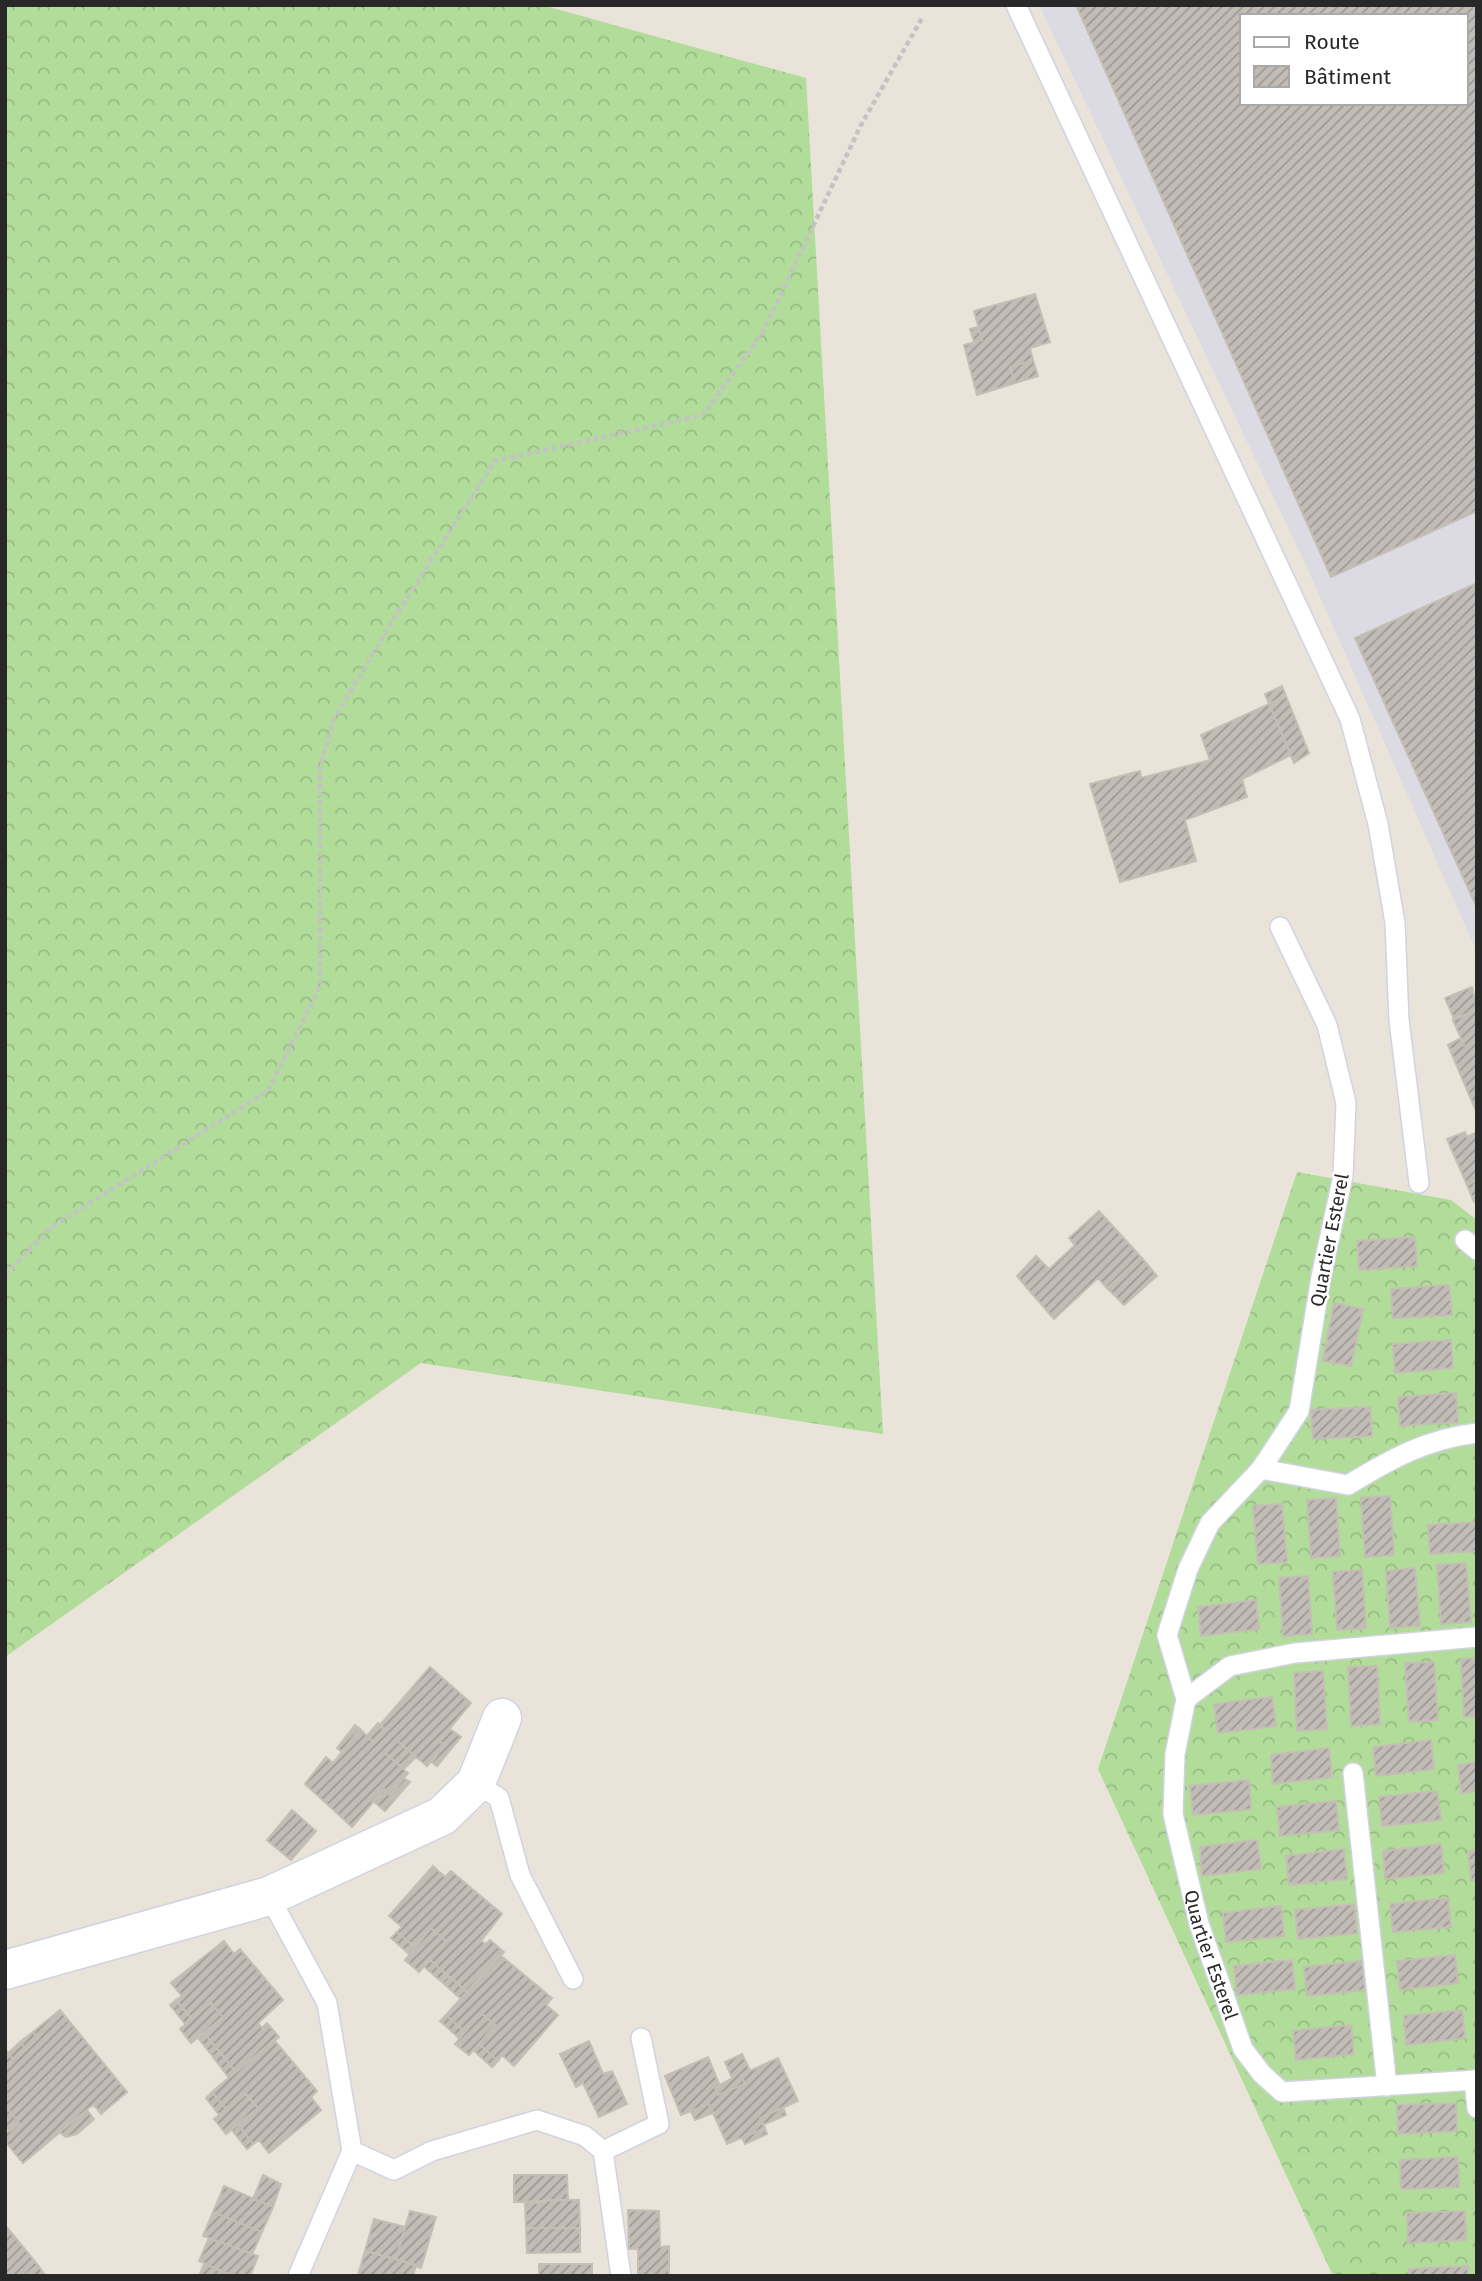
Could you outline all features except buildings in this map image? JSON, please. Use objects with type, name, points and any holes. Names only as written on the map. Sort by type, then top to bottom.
[{"type":"street","points":[[5,1970],[270,1896],[442,1816],[476,1783],[502,1718]]},
{"type":"lane","points":[[1016,5],[1350,719],[1378,824],[1395,923],[1399,1020],[1419,1183]]},
{"type":"lane","name":"Quartier Esterel","points":[[1280,927],[1327,1025],[1346,1103],[1343,1176],[1321,1277],[1299,1411],[1261,1469],[1210,1523],[1188,1569],[1167,1635],[1186,1699],[1175,1755],[1172,1814],[1199,1924],[1243,2049],[1262,2074],[1282,2092],[1476,2080]]},
{"type":"lane","points":[[1261,1469],[1348,1485],[1382,1464],[1440,1438],[1477,1433]]},
{"type":"lane","points":[[1186,1699],[1230,1666],[1295,1653],[1477,1637]]},
{"type":"lane","points":[[1353,1773],[1387,2086]]},
{"type":"lane","points":[[476,1783],[499,1798],[520,1875],[573,1979]]},
{"type":"lane","points":[[270,1896],[327,2003],[352,2151],[298,2276]]},
{"type":"lane","points":[[603,2151],[659,2124],[641,2038]]},
{"type":"lane","points":[[1476,2080],[1477,2108]]},
{"type":"lane","points":[[352,2151],[394,2170],[432,2151],[537,2120],[585,2136],[603,2151],[621,2276]]},
{"type":"path","points":[[5,1276],[53,1226],[268,1091],[320,986],[320,767],[334,719],[393,620],[495,461],[703,415],[763,332],[861,125],[922,18]]},
{"type":"shaded area","points":[[1039,5],[1477,5],[1477,952],[1306,565]]},
{"type":"green space","points":[[5,5],[542,5],[806,78],[883,1434],[421,1363],[5,1657]]},
{"type":"green space","points":[[1297,1172],[1451,1200],[1477,1220],[1477,2276],[1333,2276],[1098,1769]]}]
